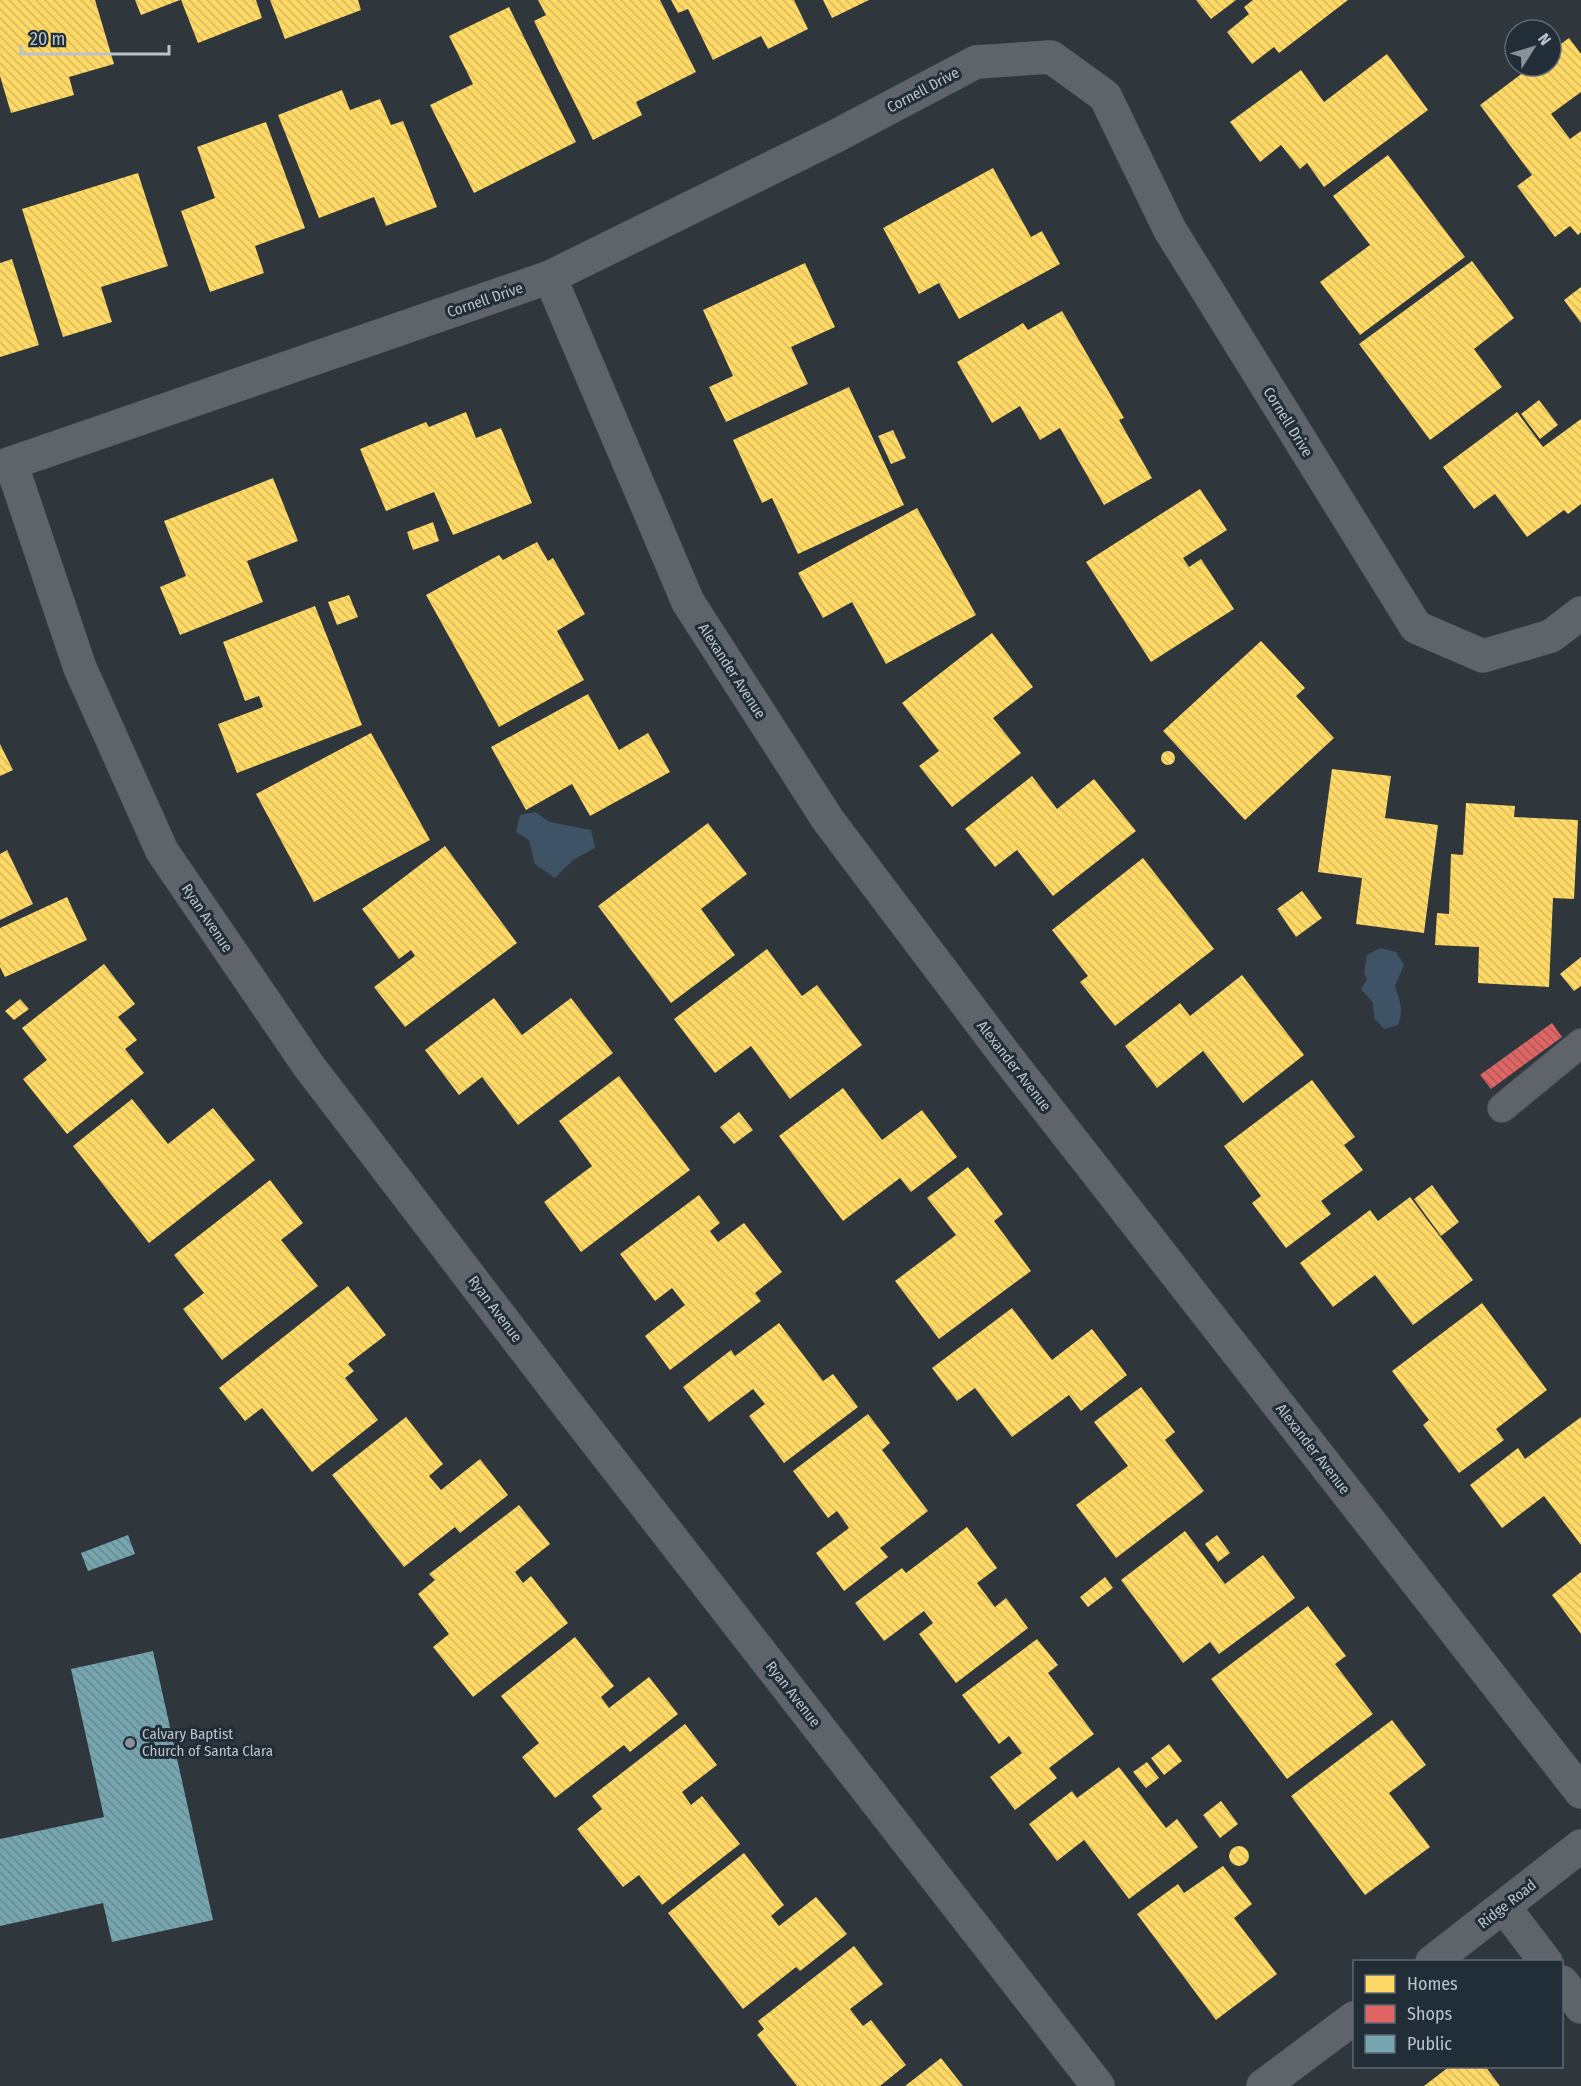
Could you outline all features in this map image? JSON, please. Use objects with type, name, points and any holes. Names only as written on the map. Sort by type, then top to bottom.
[{"type":"street","name":"Cornell Drive","points":[[5,465],[550,277],[834,137],[976,62],[1051,57],[1105,96],[1170,230],[1416,627],[1483,656],[1551,636],[1581,614]]},
{"type":"street","name":"Alexander Avenue","points":[[550,277],[688,602],[828,820],[1013,1065],[1581,1792]]},
{"type":"street","name":"Ryan Avenue","points":[[5,465],[80,668],[162,851],[308,1065],[567,1404],[1098,2086]]},
{"type":"street","name":"Ridge Road","points":[[1435,1960],[1581,1846]]},
{"type":"street","points":[[1504,1907],[1544,1960]]},
{"type":"street","points":[[1563,1983],[1581,2007]]},
{"type":"street","points":[[1263,2086],[1353,2019]]},
{"type":"lane","points":[[1502,1108],[1581,1042]]},
{"type":"water","points":[[535,812],[550,822],[591,830],[595,848],[573,860],[555,878],[535,864],[529,840],[516,832],[520,815]]},
{"type":"water","points":[[1380,948],[1396,952],[1404,965],[1395,986],[1401,1006],[1400,1020],[1398,1025],[1384,1029],[1374,1018],[1373,1003],[1361,989],[1367,979],[1364,974],[1367,955]]},
{"type":"building: Homes","points":[[0,0],[95,0],[114,64],[69,77],[74,95],[11,113],[0,76]]},
{"type":"building: Homes","points":[[135,0],[180,0],[141,15]]},
{"type":"building: Homes","points":[[181,0],[256,0],[262,18],[198,43]]},
{"type":"building: Homes","points":[[270,0],[358,0],[361,10],[285,39]]},
{"type":"building: Homes","points":[[538,0],[660,0],[696,72],[636,102],[642,115],[593,140],[534,21],[546,15]]},
{"type":"building: Homes","points":[[671,0],[794,0],[808,29],[768,49],[761,36],[713,60],[688,9],[678,13]]},
{"type":"building: Homes","points":[[823,0],[869,0],[832,18]]},
{"type":"building: Homes","points":[[1196,0],[1236,0],[1211,19]]},
{"type":"building: Homes","points":[[1253,0],[1348,0],[1279,53],[1274,47],[1252,64],[1227,32],[1249,14],[1244,7]]},
{"type":"building: Homes","points":[[509,7],[576,142],[474,193],[430,105],[473,84],[449,36]]},
{"type":"building: Homes","points":[[1569,38],[1581,54],[1581,92],[1551,114],[1570,139],[1581,131],[1581,232],[1578,235],[1570,226],[1555,237],[1517,186],[1532,175],[1480,105],[1516,78],[1563,78],[1563,42]]},
{"type":"building: Homes","points":[[1387,54],[1428,110],[1324,187],[1307,163],[1300,169],[1281,145],[1260,162],[1230,122],[1301,70],[1324,102]]},
{"type":"building: Homes","points":[[342,90],[350,110],[380,99],[391,125],[403,121],[437,207],[386,226],[374,197],[319,218],[278,115]]},
{"type":"building: Homes","points":[[266,122],[305,228],[255,246],[264,273],[210,292],[181,211],[215,198],[197,147]]},
{"type":"building: Homes","points":[[1388,155],[1465,257],[1360,335],[1320,282],[1370,245],[1333,196]]},
{"type":"building: Homes","points":[[993,168],[1031,237],[1042,231],[1060,264],[959,319],[939,283],[919,294],[883,228]]},
{"type":"building: Homes","points":[[138,173],[168,266],[101,287],[112,322],[63,337],[22,209]]},
{"type":"building: Homes","points":[[12,259],[39,345],[0,357],[0,263]]},
{"type":"building: Homes","points":[[1472,261],[1514,318],[1474,349],[1502,387],[1430,440],[1359,344]]},
{"type":"building: Homes","points":[[805,263],[835,327],[791,347],[808,384],[726,422],[709,387],[733,376],[703,310]]},
{"type":"building: Homes","points":[[1581,287],[1581,323],[1564,300]]},
{"type":"building: Homes","points":[[1062,311],[1124,418],[1119,420],[1152,478],[1104,505],[1060,428],[1040,440],[1020,406],[992,423],[957,362],[1023,323],[1028,330]]},
{"type":"building: Homes","points":[[849,387],[904,505],[798,554],[772,498],[762,503],[733,440]]},
{"type":"building: Homes","points":[[1539,400],[1558,425],[1540,439],[1521,414]]},
{"type":"building: Homes","points":[[466,412],[476,438],[501,428],[532,503],[453,535],[434,492],[386,511],[360,449],[426,422],[429,427]]},
{"type":"building: Homes","points":[[1517,412],[1543,447],[1581,419],[1581,504],[1568,514],[1564,510],[1527,537],[1495,494],[1474,509],[1443,467]]},
{"type":"building: Homes","points":[[893,430],[906,458],[891,464],[878,436]]},
{"type":"building: Homes","points":[[273,478],[298,541],[247,561],[263,602],[180,635],[160,587],[186,576],[164,521]]},
{"type":"building: Homes","points":[[1200,489],[1227,530],[1183,558],[1189,567],[1201,559],[1234,609],[1151,662],[1086,562]]},
{"type":"building: Homes","points":[[917,508],[976,615],[886,664],[852,602],[823,618],[798,573]]},
{"type":"building: Homes","points":[[433,522],[439,541],[413,550],[407,532]]},
{"type":"building: Homes","points":[[537,542],[548,561],[553,558],[585,614],[557,631],[584,680],[499,727],[426,595],[499,555],[503,560]]},
{"type":"building: Homes","points":[[349,595],[358,617],[337,625],[328,602]]},
{"type":"building: Homes","points":[[315,606],[362,725],[237,773],[218,724],[263,707],[259,696],[245,701],[223,642]]},
{"type":"building: Homes","points":[[992,633],[1033,687],[993,718],[1021,753],[952,807],[919,766],[939,751],[902,703]]},
{"type":"building: Homes","points":[[1261,641],[1305,688],[1296,696],[1334,738],[1245,820],[1163,731]]},
{"type":"building: Homes","points":[[588,694],[619,750],[648,733],[670,772],[590,816],[572,784],[526,810],[491,747]]},
{"type":"building: Homes","points":[[371,733],[430,840],[314,902],[256,794]]},
{"type":"building: Homes","points":[[0,744],[13,770],[0,776]]},
{"type":"building: Homes","points":[[1168,751],[1173,753],[1175,758],[1173,763],[1168,765],[1163,763],[1161,758],[1163,753]]},
{"type":"building: Homes","points":[[1332,769],[1391,776],[1385,818],[1438,825],[1424,933],[1356,924],[1362,878],[1318,872]]},
{"type":"building: Homes","points":[[1032,776],[1057,809],[1094,779],[1136,831],[1053,896],[1017,850],[995,867],[965,829]]},
{"type":"building: Homes","points":[[1466,803],[1515,806],[1514,817],[1578,820],[1574,899],[1553,898],[1549,987],[1478,983],[1479,947],[1435,945],[1437,913],[1449,914],[1451,854],[1463,855]]},
{"type":"building: Homes","points":[[708,823],[747,874],[701,909],[735,955],[671,1003],[598,906]]},
{"type":"building: Homes","points":[[445,846],[517,943],[405,1027],[374,987],[415,956],[411,950],[399,959],[362,909]]},
{"type":"building: Homes","points":[[7,850],[33,904],[0,920],[0,854]]},
{"type":"building: Homes","points":[[1143,858],[1214,949],[1115,1026],[1080,982],[1088,976],[1052,930]]},
{"type":"building: Homes","points":[[1302,891],[1322,918],[1296,937],[1277,909]]},
{"type":"building: Homes","points":[[67,897],[87,940],[5,977],[0,967],[0,928]]},
{"type":"building: Homes","points":[[767,949],[802,996],[817,985],[862,1045],[790,1099],[751,1046],[715,1073],[674,1019]]},
{"type":"building: Homes","points":[[1581,957],[1581,986],[1574,991],[1560,974]]},
{"type":"building: Homes","points":[[104,964],[135,1004],[118,1017],[137,1040],[125,1049],[144,1073],[67,1134],[23,1079],[47,1060],[22,1028]]},
{"type":"building: Homes","points":[[1242,975],[1304,1055],[1243,1103],[1203,1051],[1157,1088],[1125,1046],[1180,1003],[1190,1016]]},
{"type":"building: Homes","points":[[494,998],[522,1035],[571,998],[613,1053],[518,1125],[482,1077],[459,1095],[425,1050]]},
{"type":"building: Homes","points":[[20,999],[29,1009],[14,1020],[5,1011]]},
{"type":"building: Homes","points":[[619,1076],[690,1170],[581,1252],[544,1202],[592,1166],[559,1121]]},
{"type":"building: Homes","points":[[1312,1080],[1355,1137],[1344,1145],[1363,1170],[1321,1201],[1331,1214],[1286,1248],[1252,1203],[1261,1196],[1224,1146]]},
{"type":"building: Homes","points":[[843,1088],[882,1140],[922,1110],[957,1157],[911,1192],[900,1178],[843,1221],[779,1136]]},
{"type":"building: Homes","points":[[132,1099],[168,1144],[213,1108],[255,1160],[149,1243],[73,1146]]},
{"type":"building: Homes","points":[[739,1112],[753,1130],[734,1144],[720,1127]]},
{"type":"building: Homes","points":[[968,1167],[1003,1214],[994,1221],[1031,1271],[939,1339],[895,1281],[956,1235],[927,1198]]},
{"type":"building: Homes","points":[[270,1180],[303,1223],[281,1240],[318,1286],[222,1360],[183,1309],[204,1293],[174,1255]]},
{"type":"building: Homes","points":[[1432,1185],[1459,1222],[1441,1236],[1414,1199]]},
{"type":"building: Homes","points":[[699,1195],[720,1223],[710,1231],[718,1242],[744,1223],[782,1272],[755,1293],[761,1301],[670,1370],[645,1336],[685,1305],[672,1288],[655,1301],[620,1254]]},
{"type":"building: Homes","points":[[1410,1197],[1473,1280],[1413,1325],[1375,1275],[1333,1307],[1300,1263],[1370,1210],[1378,1221]]},
{"type":"building: Homes","points":[[348,1286],[386,1335],[348,1364],[354,1371],[345,1378],[378,1420],[312,1472],[262,1408],[245,1421],[219,1388]]},
{"type":"building: Homes","points":[[1482,1303],[1547,1390],[1496,1429],[1504,1440],[1459,1473],[1423,1425],[1429,1420],[1392,1371]]},
{"type":"building: Homes","points":[[1012,1308],[1052,1360],[1092,1329],[1127,1375],[1081,1411],[1069,1395],[1012,1437],[975,1388],[957,1401],[932,1368]]},
{"type":"building: Homes","points":[[779,1323],[823,1381],[833,1374],[858,1407],[784,1463],[749,1416],[765,1404],[753,1389],[709,1422],[683,1387],[731,1350],[735,1356]]},
{"type":"building: Homes","points":[[1141,1387],[1175,1432],[1165,1440],[1204,1491],[1116,1558],[1076,1505],[1128,1466],[1094,1422]]},
{"type":"building: Homes","points":[[868,1414],[890,1443],[882,1450],[928,1511],[880,1548],[888,1557],[844,1591],[816,1553],[849,1528],[837,1511],[828,1518],[793,1471]]},
{"type":"building: Homes","points":[[406,1417],[443,1464],[429,1476],[441,1490],[480,1459],[508,1495],[460,1533],[455,1527],[404,1567],[332,1475]]},
{"type":"building: Homes","points":[[1581,1417],[1581,1545],[1544,1496],[1502,1528],[1470,1485],[1518,1448],[1525,1459]]},
{"type":"building: Homes","points":[[519,1505],[550,1544],[515,1572],[523,1583],[531,1576],[568,1623],[473,1697],[433,1647],[449,1634],[418,1594],[435,1580],[429,1574]]},
{"type":"building: Homes","points":[[967,1527],[997,1568],[977,1583],[995,1607],[1006,1598],[1028,1628],[956,1683],[919,1634],[933,1623],[924,1611],[884,1641],[855,1603],[902,1568],[906,1573]]},
{"type":"building: Homes","points":[[1185,1531],[1225,1584],[1263,1555],[1295,1598],[1219,1654],[1210,1642],[1183,1663],[1121,1580]]},
{"type":"building: Homes","points":[[1217,1535],[1230,1553],[1218,1562],[1205,1544]]},
{"type":"building: Homes","points":[[1581,1572],[1581,1634],[1552,1595]]},
{"type":"building: Homes","points":[[1105,1577],[1113,1588],[1088,1607],[1080,1597]]},
{"type":"building: Homes","points":[[1308,1606],[1346,1656],[1335,1664],[1373,1714],[1287,1779],[1211,1679]]},
{"type":"building: Homes","points":[[575,1637],[614,1686],[601,1697],[609,1708],[649,1677],[678,1714],[630,1752],[624,1745],[555,1798],[522,1757],[539,1743],[501,1696]]},
{"type":"building: Homes","points":[[1037,1639],[1058,1665],[1048,1673],[1094,1734],[1049,1768],[1057,1778],[1015,1810],[990,1777],[1022,1753],[1009,1736],[999,1744],[962,1695]]},
{"type":"building: Homes","points":[[1392,1720],[1426,1765],[1389,1793],[1430,1847],[1365,1895],[1291,1796]]},
{"type":"building: Homes","points":[[685,1724],[717,1765],[682,1792],[691,1805],[702,1796],[740,1844],[662,1905],[639,1875],[623,1887],[577,1829],[602,1809],[592,1796]]},
{"type":"building: Homes","points":[[1169,1744],[1182,1761],[1164,1775],[1151,1758]]},
{"type":"building: Homes","points":[[1147,1762],[1159,1778],[1146,1788],[1133,1772]]},
{"type":"building: Homes","points":[[1119,1767],[1166,1828],[1177,1819],[1198,1847],[1129,1899],[1084,1840],[1057,1861],[1029,1824],[1072,1791],[1077,1798]]},
{"type":"building: Homes","points":[[1221,1801],[1238,1824],[1220,1838],[1203,1815]]},
{"type":"building: Homes","points":[[1235,1846],[1243,1846],[1249,1852],[1249,1860],[1243,1866],[1235,1866],[1229,1860],[1229,1852]]},
{"type":"building: Homes","points":[[744,1853],[784,1905],[771,1916],[779,1926],[816,1897],[847,1934],[800,1971],[796,1967],[743,2009],[668,1913]]},
{"type":"building: Homes","points":[[1223,1866],[1252,1904],[1234,1918],[1277,1974],[1216,2020],[1137,1914],[1178,1884],[1184,1893]]},
{"type":"building: Homes","points":[[854,1946],[883,1984],[850,2009],[863,2026],[871,2020],[906,2065],[880,2086],[797,2086],[757,2035],[764,2029],[758,2021]]},
{"type":"building: Homes","points":[[941,2058],[963,2086],[905,2086]]},
{"type":"building: Homes","points":[[1447,2068],[1486,2068],[1500,2086],[1424,2086]]},
{"type":"building: Shops","points":[[1552,1023],[1562,1037],[1491,1089],[1480,1075]]},
{"type":"building: Public","points":[[128,1535],[135,1554],[88,1571],[81,1553]]},
{"type":"building: Public","name":"Calvary Baptist Church of Santa Clara","points":[[153,1651],[213,1920],[112,1942],[103,1903],[0,1926],[0,1839],[104,1817],[71,1669]]},
{"type":"place","name":"Calvary Baptist Church of Santa Clara","points":[[130,1743]]}]
